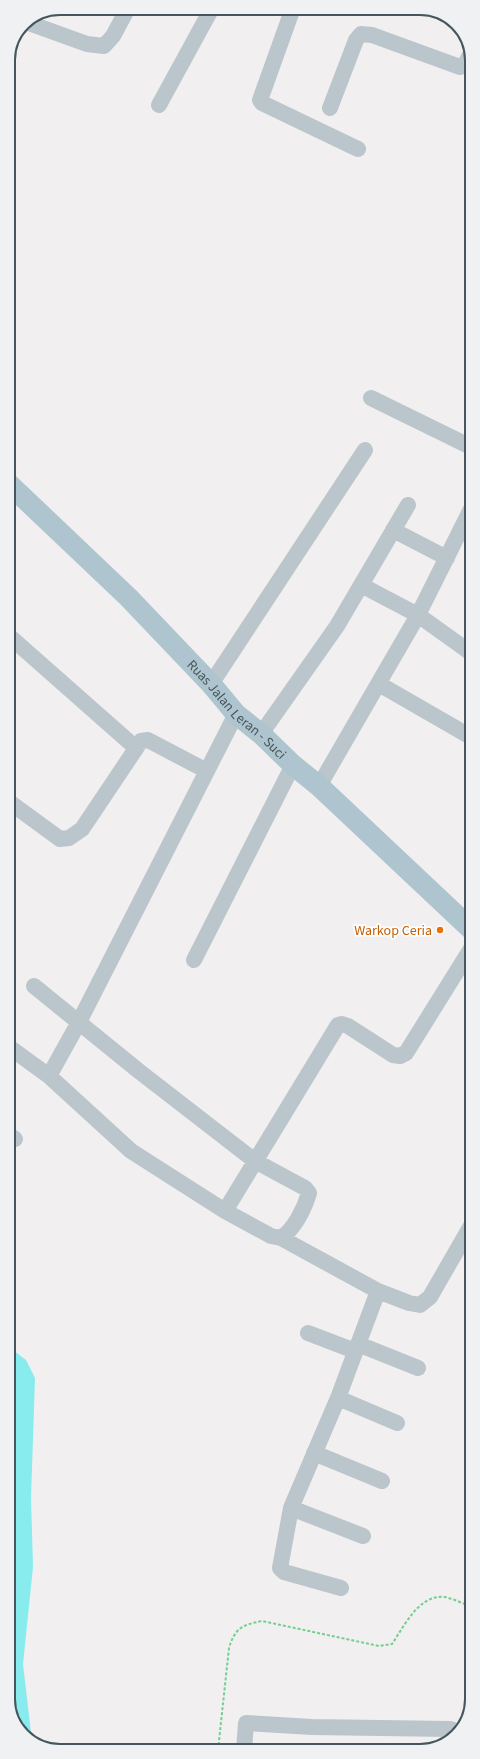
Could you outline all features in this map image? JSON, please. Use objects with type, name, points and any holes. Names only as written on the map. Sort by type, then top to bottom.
[{"type":"main road","name":"Ruas Jalan Leran - Suci","points":[[15,490],[129,598],[211,684],[236,714],[261,734],[293,765],[319,786],[465,923]]},
{"type":"street","points":[[33,25],[86,44],[104,46],[113,36],[124,15]]},
{"type":"street","points":[[159,105],[208,15]]},
{"type":"street","points":[[290,15],[260,100],[262,103],[358,149]]},
{"type":"street","points":[[330,108],[356,40],[361,34],[372,35],[460,67],[465,64]]},
{"type":"street","points":[[371,398],[465,444]]},
{"type":"street","points":[[211,684],[365,450]]},
{"type":"street","points":[[261,734],[337,626],[408,505]]},
{"type":"street","points":[[319,786],[418,615],[465,520]]},
{"type":"street","points":[[393,530],[447,558]]},
{"type":"street","points":[[361,585],[418,615],[465,650]]},
{"type":"street","points":[[15,641],[136,748]]},
{"type":"street","points":[[379,684],[465,734]]},
{"type":"street","points":[[49,1076],[79,1022],[236,714]]},
{"type":"street","points":[[15,805],[60,839],[69,838],[82,829],[141,741],[148,740],[206,771]]},
{"type":"street","points":[[194,960],[293,765]]},
{"type":"street","points":[[225,1211],[338,1025],[342,1024],[348,1026],[393,1055],[400,1056],[406,1053],[465,958]]},
{"type":"street","points":[[34,986],[140,1072],[255,1161],[305,1188],[309,1193],[301,1213],[288,1233],[281,1238]]},
{"type":"street","points":[[15,1051],[49,1076],[131,1151],[225,1211],[272,1236],[281,1238],[378,1291],[415,1305],[424,1303],[430,1297],[465,1236]]},
{"type":"street","points":[[341,1588],[281,1570],[291,1508],[338,1398],[378,1291]]},
{"type":"street","points":[[308,1333],[418,1368]]},
{"type":"street","points":[[338,1398],[397,1423]]},
{"type":"street","points":[[314,1453],[382,1481]]},
{"type":"street","points":[[291,1508],[362,1536]]},
{"type":"street","points":[[244,1744],[246,1723],[312,1727],[453,1730]]},
{"type":"path","points":[[219,1744],[228,1648],[233,1636],[246,1624],[262,1621],[379,1646],[392,1644],[420,1604],[432,1599],[445,1597],[465,1604]]},
{"type":"water","points":[[15,1352],[26,1360],[35,1378],[31,1498],[33,1567],[23,1664],[31,1734],[21,1722],[17,1713],[15,1699]]},
{"type":"place","name":"Warkop Ceria","points":[[440,930]]}]
